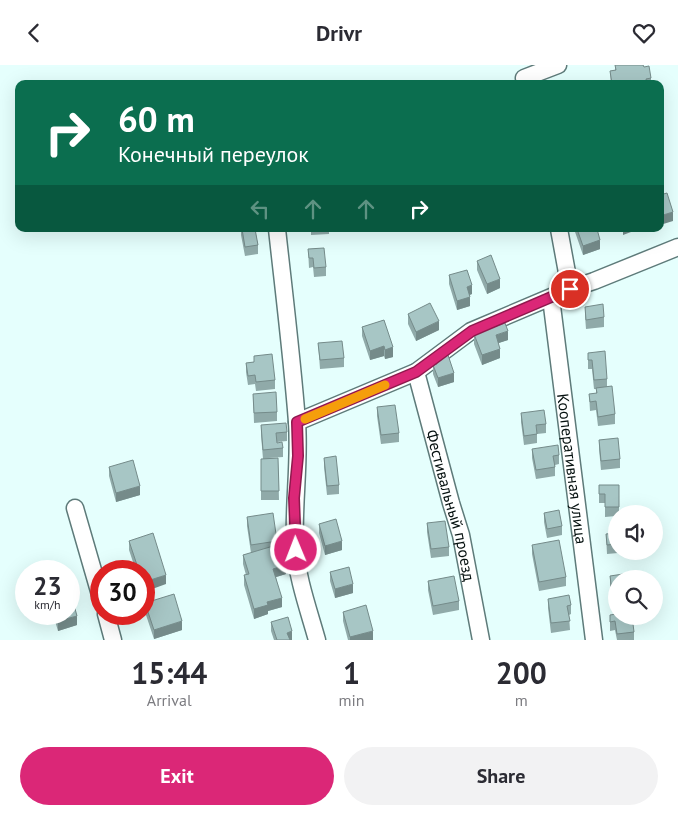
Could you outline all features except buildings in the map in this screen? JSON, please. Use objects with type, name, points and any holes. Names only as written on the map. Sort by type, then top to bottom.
[{"type":"street","points":[[527,80],[558,65]]},
{"type":"street","points":[[277,232],[297,422],[298,456],[294,498],[296,550],[304,594],[317,640]]},
{"type":"street","points":[[560,232],[570,289]]},
{"type":"street","points":[[297,422],[416,372],[472,331],[570,289],[678,247]]},
{"type":"street","name":"Кооперативная улица","points":[[550,298],[594,640]]},
{"type":"street","name":"Фестивальный проезд","points":[[416,372],[461,535],[481,640]]},
{"type":"street","points":[[75,508],[90,560]]},
{"type":"street","points":[[109,625],[113,640]]},
{"type":"slow traffic","points":[[305,419],[385,385]]},
{"type":"route","points":[[296,550],[294,498],[298,456],[297,422],[416,372],[472,331],[570,289]]}]
